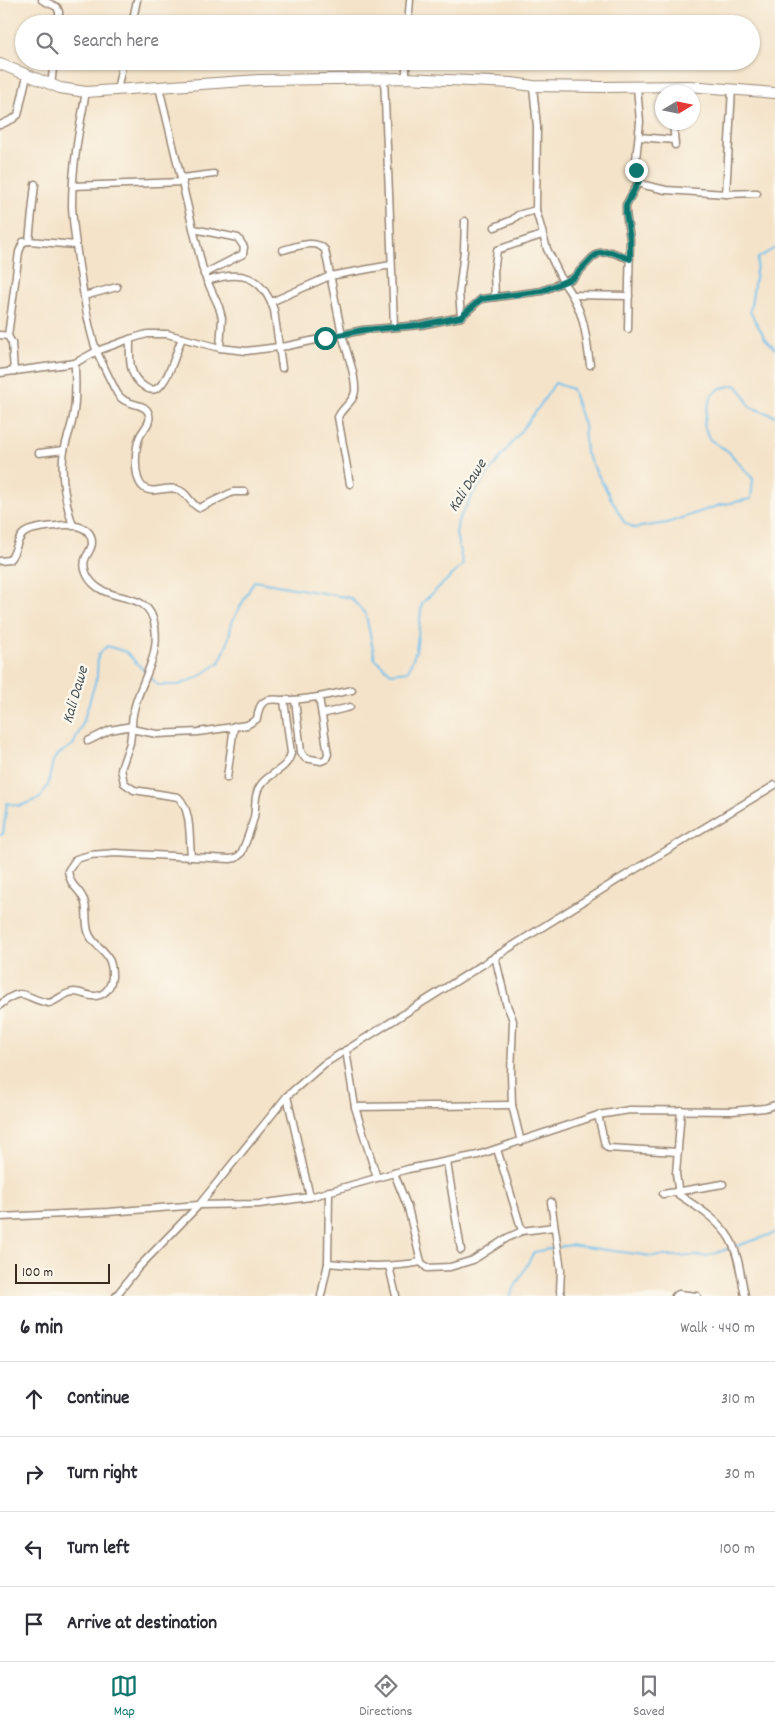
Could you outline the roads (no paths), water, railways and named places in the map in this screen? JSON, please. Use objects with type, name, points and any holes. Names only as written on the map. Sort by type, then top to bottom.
[{"type":"main road","points":[[0,64],[51,85],[68,90],[86,92],[259,80],[384,78],[512,83],[533,86],[655,89]]},
{"type":"main road","points":[[700,90],[732,89],[775,93]]},
{"type":"street","points":[[42,0],[58,7],[60,15]]},
{"type":"street","points":[[134,15],[137,0]]},
{"type":"street","points":[[409,15],[410,0]]},
{"type":"street","points":[[51,85],[53,70]]},
{"type":"street","points":[[117,91],[121,70]]},
{"type":"street","points":[[406,70],[406,78]]},
{"type":"street","points":[[0,125],[14,119],[18,114],[27,75]]},
{"type":"street","points":[[384,78],[394,326]]},
{"type":"street","points":[[533,86],[537,127],[536,210],[542,234],[563,282],[582,314],[590,365]]},
{"type":"street","points":[[159,87],[204,274],[220,307],[222,318],[220,348]]},
{"type":"street","points":[[637,87],[639,137],[636,170],[639,181],[644,185],[666,190],[726,194],[758,192]]},
{"type":"street","points":[[726,194],[732,89]]},
{"type":"street","points":[[86,92],[72,204],[76,245],[84,296],[97,351],[118,395],[128,403],[144,407],[148,412],[150,420],[141,435],[136,460],[138,478],[142,486],[151,491],[169,488],[186,493],[194,505],[199,508],[233,492],[245,492]]},
{"type":"street","points":[[639,137],[674,142],[673,130]]},
{"type":"street","points":[[74,186],[182,180],[214,174]]},
{"type":"street","points":[[628,329],[630,239],[626,205],[639,181]]},
{"type":"street","points":[[29,240],[35,184]]},
{"type":"street","points":[[495,227],[512,220],[518,214],[536,210]]},
{"type":"street","points":[[461,317],[459,292],[464,251],[465,221]]},
{"type":"street","points":[[194,229],[238,238],[244,246],[243,254],[204,274]]},
{"type":"street","points":[[495,297],[494,272],[497,250],[542,234]]},
{"type":"street","points":[[14,371],[12,343],[8,336],[19,252],[23,242],[29,240],[76,245]]},
{"type":"street","points":[[282,250],[312,244],[322,246],[325,250],[355,389],[355,394],[350,402],[342,408],[338,416],[350,484]]},
{"type":"street","points":[[0,373],[74,363],[97,351],[130,338],[148,334],[167,334],[220,348],[246,351],[280,347],[342,334],[394,326],[421,325],[461,317],[481,299],[542,291],[573,278],[599,253],[611,252],[630,259]]},
{"type":"street","points":[[271,302],[330,276],[391,265]]},
{"type":"street","points":[[207,281],[230,275],[249,277],[256,282],[271,302],[274,310],[282,368]]},
{"type":"street","points":[[84,296],[117,287]]},
{"type":"street","points":[[572,295],[629,296]]},
{"type":"street","points":[[0,335],[8,336]]},
{"type":"street","points":[[130,338],[132,375],[143,387],[149,390],[159,386],[167,374],[182,338]]},
{"type":"street","points":[[73,526],[64,489],[64,450],[73,416],[76,388],[74,363]]},
{"type":"street","points":[[39,453],[64,450]]},
{"type":"street","points":[[0,560],[9,560],[14,556],[18,540],[25,532],[64,525],[81,527],[89,533],[92,542],[84,561],[88,578],[95,586],[105,592],[135,599],[153,617],[156,639],[150,668],[133,708],[130,742],[122,769],[124,782],[134,790],[181,800],[187,815],[191,856]]},
{"type":"street","points":[[88,741],[110,730],[131,728],[157,734],[198,732],[247,725],[253,723],[256,719],[263,702],[269,700],[295,700],[320,697],[352,690]]},
{"type":"street","points":[[295,700],[301,752],[305,758],[321,762],[326,759],[328,754],[320,697]]},
{"type":"street","points":[[0,1005],[14,994],[20,993],[50,1003],[69,993],[74,992],[92,997],[99,996],[107,991],[111,983],[111,964],[108,956],[88,932],[86,908],[83,898],[70,880],[68,871],[76,859],[90,855],[115,853],[230,859],[236,858],[241,854],[254,816],[258,788],[270,776],[286,765],[291,753],[284,700]]},
{"type":"street","points":[[322,714],[350,707]]},
{"type":"street","points":[[227,778],[234,726]]},
{"type":"street","points":[[116,1296],[138,1268],[199,1205],[288,1096],[324,1064],[495,956],[775,785]]},
{"type":"street","points":[[495,956],[506,1003],[513,1022],[512,1106],[521,1142]]},
{"type":"street","points":[[346,1050],[355,1107],[377,1178]]},
{"type":"street","points":[[288,1096],[310,1196]]},
{"type":"street","points":[[0,1217],[108,1212],[199,1205],[259,1204],[310,1196],[394,1173],[497,1149],[598,1115],[630,1110],[732,1111],[765,1108],[775,1105]]},
{"type":"street","points":[[355,1107],[512,1106]]},
{"type":"street","points":[[681,1110],[676,1174],[679,1194],[724,1230],[736,1256],[746,1296]]},
{"type":"street","points":[[598,1115],[605,1145],[608,1148],[678,1152]]},
{"type":"street","points":[[497,1149],[522,1232]]},
{"type":"street","points":[[446,1162],[461,1250]]},
{"type":"street","points":[[394,1173],[408,1208],[421,1262],[427,1268],[450,1267],[473,1260],[507,1238],[522,1232],[554,1227]]},
{"type":"street","points":[[662,1194],[723,1184]]},
{"type":"street","points":[[321,1296],[328,1263],[329,1191]]},
{"type":"street","points":[[551,1202],[561,1270],[560,1291],[562,1296]]},
{"type":"street","points":[[328,1263],[369,1267],[421,1262]]},
{"type":"street","points":[[389,1266],[396,1296]]},
{"type":"street","points":[[675,1296],[679,1294],[697,1296]]},
{"type":"waterway","name":"Kali Dawe","points":[[775,248],[758,258],[750,312],[765,338],[775,349]]},
{"type":"waterway","name":"Kali Dawe","points":[[0,835],[3,834],[7,803],[20,806],[40,798],[48,785],[53,761],[58,754],[73,745],[83,723],[97,676],[98,655],[107,646],[126,652],[158,685],[179,685],[198,677],[219,663],[227,645],[232,622],[254,581],[351,598],[366,615],[375,659],[391,673],[408,671],[416,651],[422,603],[463,565],[456,534],[458,521],[473,494],[555,383],[572,389],[584,425],[586,453],[624,522],[634,528],[667,523],[720,505],[751,499],[753,479],[729,452],[709,439],[704,425],[712,395],[721,388],[736,385],[750,407],[775,416]]},
{"type":"waterway","points":[[560,1247],[570,1245],[651,1256],[707,1256],[775,1233]]},
{"type":"waterway","points":[[510,1296],[534,1252],[555,1248]]}]
